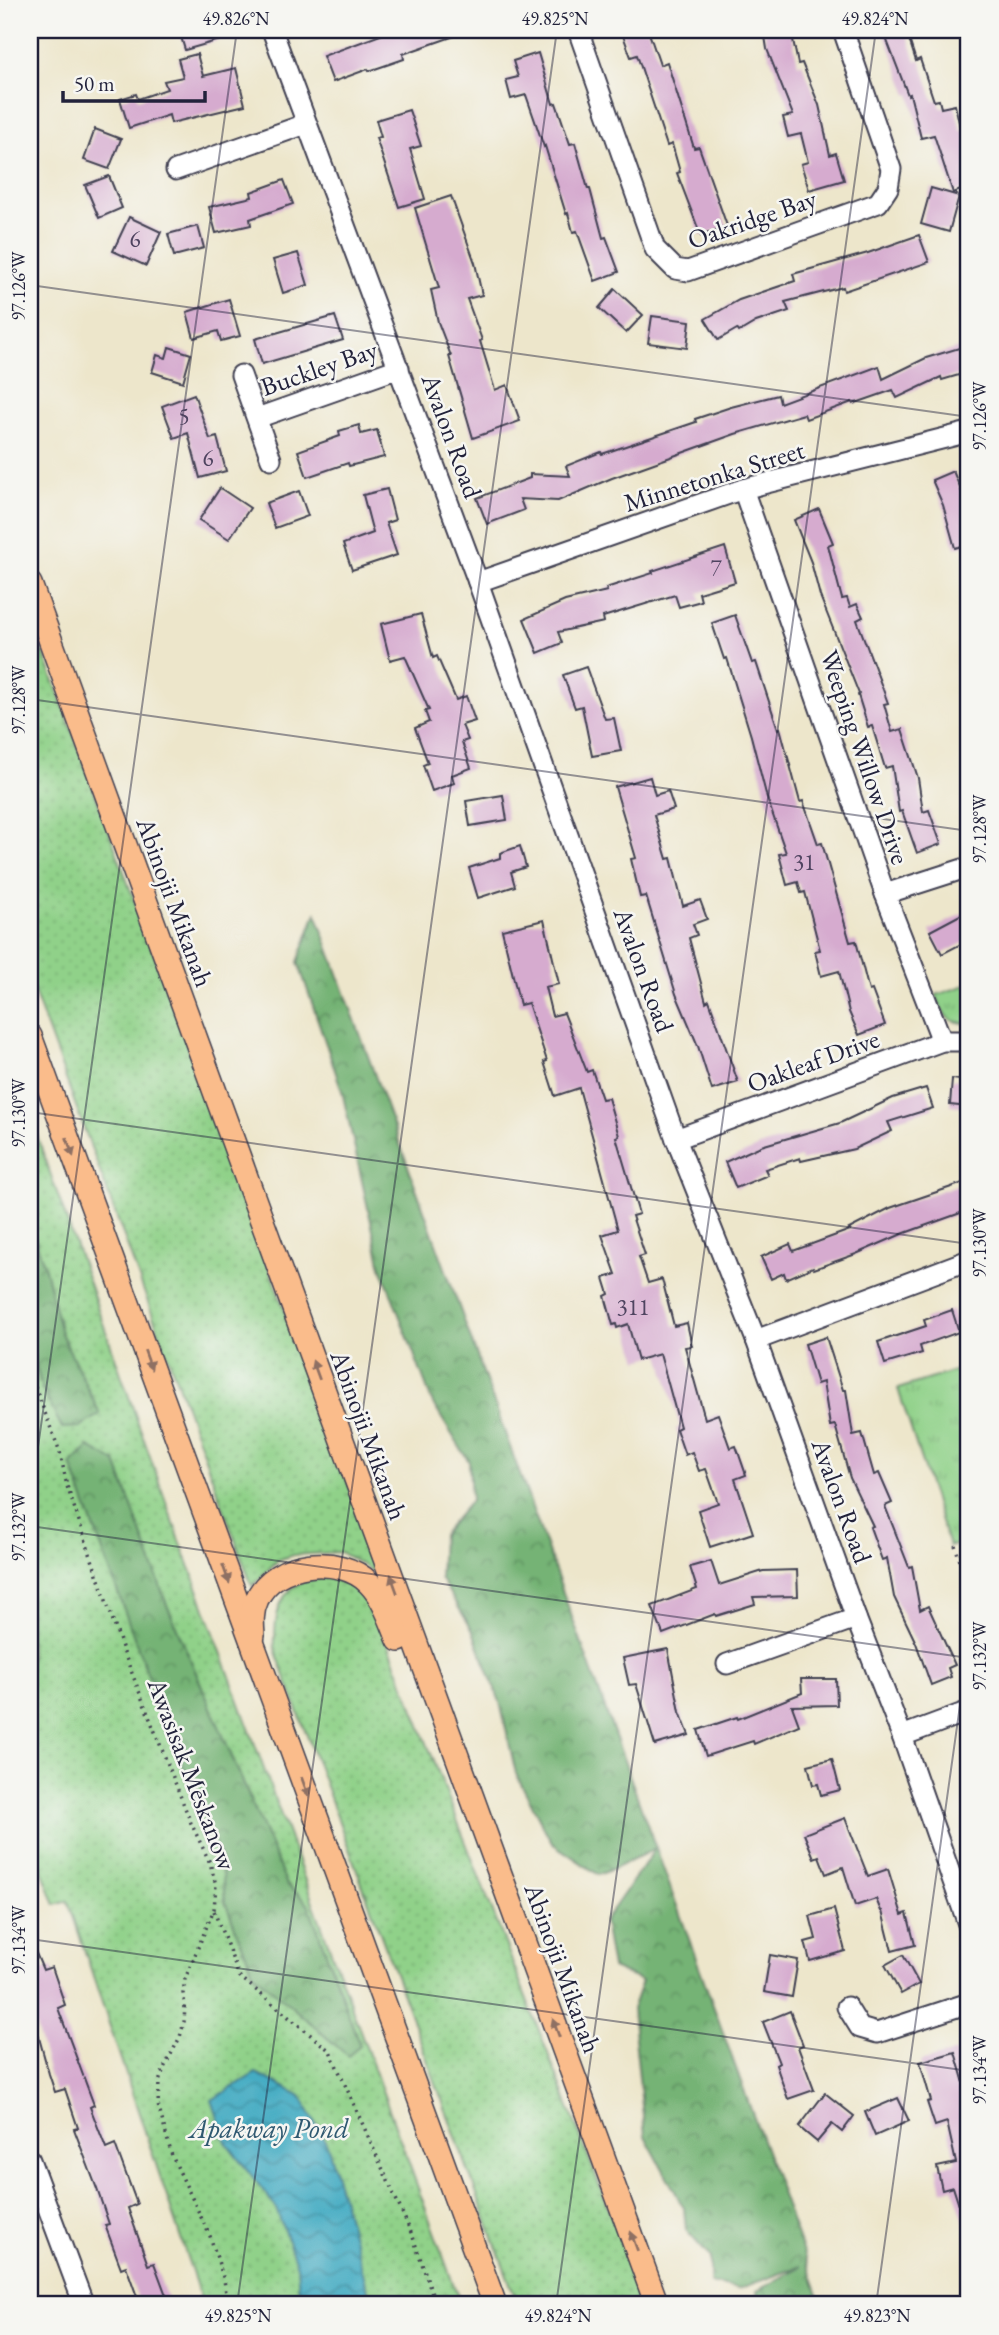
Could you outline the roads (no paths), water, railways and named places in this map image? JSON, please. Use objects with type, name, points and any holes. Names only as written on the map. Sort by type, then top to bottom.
[{"type":"main road","name":"Abinojii Mikanah","points":[[30,584],[657,2305]]},
{"type":"main road","points":[[30,1036],[495,2305]]},
{"type":"main road","points":[[253,1647],[252,1616],[257,1598],[279,1576],[300,1568],[325,1565],[351,1571],[369,1583],[387,1612],[442,1755],[497,1868]]},
{"type":"street","name":"Avalon Road","points":[[272,30],[478,582],[676,1139],[756,1340],[856,1618],[902,1736],[969,1927]]},
{"type":"street","name":"Oakridge Bay","points":[[578,30],[655,249],[675,269],[688,271],[878,203],[888,188],[891,169],[843,30]]},
{"type":"street","points":[[176,170],[306,124]]},
{"type":"street","name":"Buckley Bay","points":[[257,418],[399,368]]},
{"type":"street","name":"Buckley Bay","points":[[241,376],[271,459]]},
{"type":"street","name":"Minnetonka Street","points":[[478,582],[743,489],[969,432]]},
{"type":"street","name":"Weeping Willow Drive","points":[[743,489],[885,894],[942,1041]]},
{"type":"street","points":[[885,894],[969,867]]},
{"type":"street","name":"Oakleaf Drive","points":[[676,1139],[942,1041],[969,1041]]},
{"type":"street","points":[[756,1340],[969,1260]]},
{"type":"street","points":[[727,1664],[856,1618]]},
{"type":"street","points":[[902,1736],[969,1711]]},
{"type":"street","points":[[847,2007],[860,2028],[877,2033],[969,2003]]},
{"type":"street","points":[[30,2160],[84,2305]]},
{"type":"water","name":"Apakway Pond","points":[[256,2073],[300,2095],[328,2147],[372,2305],[300,2305],[297,2266],[275,2206],[226,2142],[212,2100]]}]
